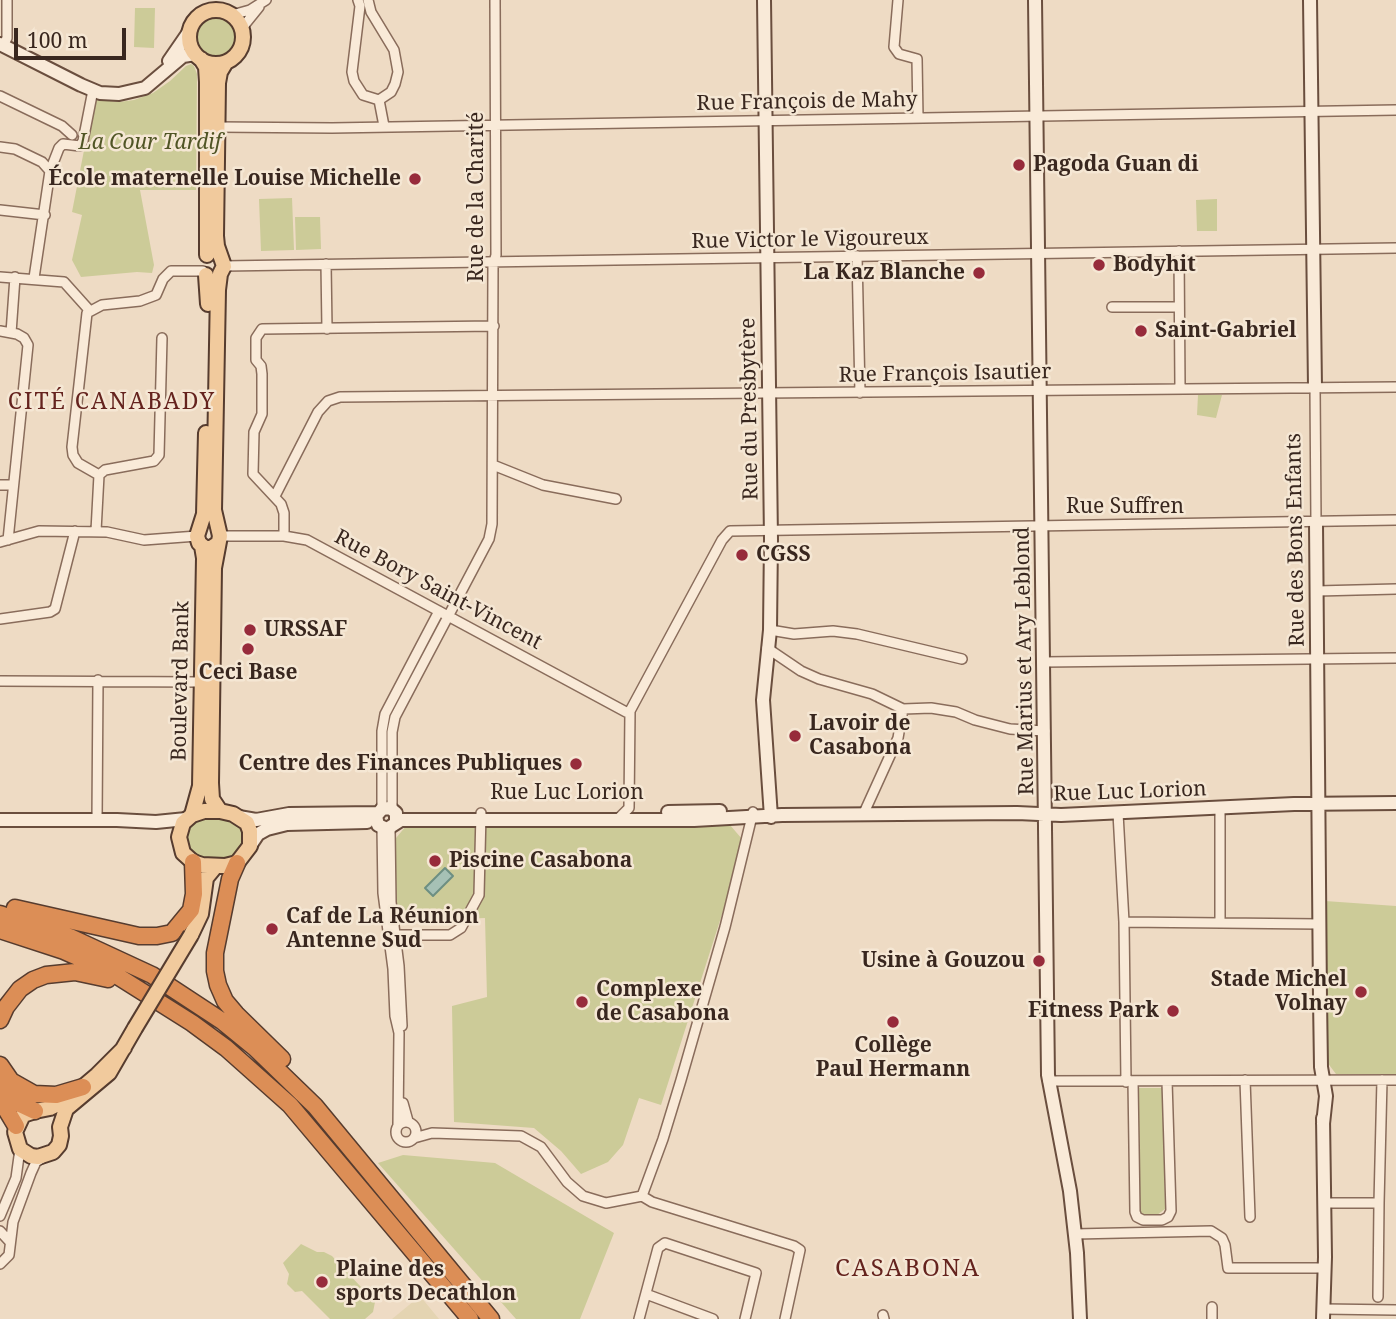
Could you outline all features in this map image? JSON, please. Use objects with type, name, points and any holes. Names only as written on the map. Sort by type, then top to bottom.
[{"type":"highway","points":[[0,904],[139,936],[172,933],[191,910],[194,894],[193,862]]},
{"type":"highway","points":[[237,863],[230,879],[215,953],[215,971],[221,993],[236,1014],[328,1109],[351,1137],[397,1207]]},
{"type":"highway","points":[[0,914],[70,937],[118,958],[152,975],[222,1021],[271,1062],[315,1106],[491,1319]]},
{"type":"highway","points":[[0,930],[76,956],[111,972],[156,999],[226,1048],[290,1105],[470,1319]]},
{"type":"highway","points":[[0,1020],[20,989],[33,980],[60,972],[97,976],[156,999]]},
{"type":"highway","points":[[0,1066],[18,1087],[34,1094],[56,1096],[83,1087]]},
{"type":"highway","points":[[0,1079],[18,1103],[38,1111]]},
{"type":"highway","points":[[0,1099],[16,1126]]},
{"type":"main road","points":[[200,14],[207,10],[226,8],[242,28],[241,48],[226,62],[213,64],[198,57],[189,40],[191,25],[209,0]]},
{"type":"main road","name":"Boulevard Bank","points":[[198,57],[207,73],[213,266],[214,507],[218,537],[214,568],[211,785],[212,799],[220,811]]},
{"type":"main road","name":"Boulevard Bank","points":[[189,817],[200,786],[204,560],[200,536],[204,514],[209,290],[216,236],[218,83],[226,62]]},
{"type":"main road","points":[[212,525],[218,537],[211,548],[200,536],[212,525]]},
{"type":"main road","points":[[204,811],[220,811],[240,817],[247,823],[250,831],[250,846],[237,863],[215,867],[193,862],[183,853],[179,835],[189,817],[204,811]]},
{"type":"main road","points":[[193,862],[203,897]]},
{"type":"main road","points":[[124,1048],[61,1104],[23,1115],[16,1126],[15,1138],[20,1149],[32,1156],[45,1156],[59,1145],[60,1127],[70,1104],[109,1073],[124,1048],[135,1028],[191,935],[201,914],[206,878],[215,867]]},
{"type":"main road","points":[[38,1111],[49,1114],[60,1127]]},
{"type":"street","points":[[7,0],[7,38],[1,45],[93,90],[119,94],[145,88],[183,56],[198,57]]},
{"type":"street","points":[[226,8],[250,10],[264,0]]},
{"type":"street","points":[[242,28],[264,0]]},
{"type":"street","points":[[358,0],[352,59],[354,81],[363,95],[379,100]]},
{"type":"street","points":[[368,0],[371,12],[394,50],[398,72],[391,92],[379,100]]},
{"type":"street","name":"Rue de la Charité","points":[[386,818],[382,732],[385,714],[489,539],[492,524],[496,255],[495,0]]},
{"type":"street","name":"Rue du Presbytère","points":[[764,0],[771,530],[770,630],[763,700],[770,796],[774,815]]},
{"type":"street","points":[[898,0],[894,47],[900,54],[917,59],[919,118]]},
{"type":"street","name":"Rue Marius et Ary Leblond","points":[[1035,0],[1048,1081],[1070,1191],[1080,1319]]},
{"type":"street","name":"Rue des Bons Enfants","points":[[1310,0],[1319,924],[1325,1265],[1329,1278],[1326,1314]]},
{"type":"street","points":[[358,20],[376,20]]},
{"type":"street","points":[[165,71],[189,32]]},
{"type":"street","points":[[34,278],[50,171],[59,148],[64,144],[80,146],[83,141],[93,90]]},
{"type":"street","points":[[0,96],[62,126],[72,135]]},
{"type":"street","points":[[379,100],[384,127]]},
{"type":"street","name":"Rue François de Mahy","points":[[218,127],[384,127],[1396,110]]},
{"type":"street","points":[[0,147],[15,149],[42,162],[50,171]]},
{"type":"street","points":[[0,209],[45,215]]},
{"type":"street","name":"Rue Victor le Vigoureux","points":[[213,266],[1396,248]]},
{"type":"street","points":[[1179,251],[1180,388]]},
{"type":"street","points":[[857,256],[860,393]]},
{"type":"street","points":[[326,264],[327,329]]},
{"type":"street","points":[[99,475],[78,463],[72,447],[84,321],[90,311],[102,305],[140,301],[156,295],[163,279],[171,271],[213,266]]},
{"type":"street","points":[[0,277],[64,282],[90,311]]},
{"type":"street","points":[[11,332],[15,277]]},
{"type":"street","points":[[1112,307],[1179,307]]},
{"type":"street","points":[[284,536],[285,513],[275,496],[253,474],[254,432],[262,414],[262,374],[261,366],[256,360],[256,338],[262,329],[494,326]]},
{"type":"street","points":[[0,331],[11,332],[24,338],[28,345],[13,485],[4,541],[39,531],[96,531],[144,540],[200,536]]},
{"type":"street","points":[[96,531],[99,475],[105,470],[154,461],[159,456],[162,338]]},
{"type":"street","name":"Rue François Isautier","points":[[275,496],[318,412],[328,401],[340,397],[1396,387]]},
{"type":"street","points":[[493,465],[543,485],[616,499]]},
{"type":"street","points":[[0,485],[13,485]]},
{"type":"street","name":"Rue Suffren","points":[[630,711],[722,540],[730,531],[1396,520]]},
{"type":"street","points":[[0,619],[50,612],[55,608],[75,531]]},
{"type":"street","name":"Rue Bory Saint-Vincent","points":[[218,537],[284,536],[307,540],[626,712],[630,711]]},
{"type":"street","points":[[1317,591],[1396,589]]},
{"type":"street","points":[[770,630],[794,634],[833,631],[857,634],[962,659]]},
{"type":"street","points":[[767,648],[801,671],[872,694],[903,709],[931,708],[956,712],[1010,729],[1045,731]]},
{"type":"street","points":[[1044,662],[1396,658]]},
{"type":"street","points":[[97,820],[98,680]]},
{"type":"street","points":[[0,681],[201,682]]},
{"type":"street","points":[[863,815],[898,738],[903,709]]},
{"type":"street","points":[[623,815],[630,806],[630,711]]},
{"type":"street","points":[[642,1196],[681,1080],[753,815],[770,796]]},
{"type":"street","points":[[1017,813],[1046,796]]},
{"type":"street","name":"Rue Luc Lorion","points":[[240,817],[257,820],[289,814],[408,820],[481,816],[1046,814],[1396,803]]},
{"type":"street","points":[[1220,808],[1220,922]]},
{"type":"street","points":[[1118,813],[1135,1212],[1137,1217],[1143,1220],[1162,1220],[1168,1217],[1171,1211],[1167,1081]]},
{"type":"street","points":[[388,925],[395,935],[456,933],[461,928],[479,894],[481,816]]},
{"type":"street","points":[[0,820],[156,822],[189,817]]},
{"type":"street","points":[[386,818],[383,893],[409,1128]]},
{"type":"street","points":[[386,818],[402,1033],[403,1102],[409,1128]]},
{"type":"street","name":"Rue Luc Lorion","points":[[250,846],[258,834],[287,824],[386,818]]},
{"type":"street","points":[[156,822],[179,835]]},
{"type":"street","points":[[1124,922],[1319,924]]},
{"type":"street","points":[[1245,1080],[1250,1217]]},
{"type":"street","points":[[1378,1297],[1382,1080]]},
{"type":"street","points":[[1048,1081],[1396,1080]]},
{"type":"street","points":[[409,1128],[432,1133],[521,1136],[541,1147],[567,1182],[583,1196],[606,1203],[642,1196],[652,1202],[794,1246],[800,1250],[785,1319]]},
{"type":"street","points":[[0,1216],[16,1178],[20,1149]]},
{"type":"street","points":[[0,1264],[9,1255],[13,1222],[31,1173],[36,1162],[45,1156]]},
{"type":"street","points":[[1324,1203],[1379,1203]]},
{"type":"street","points":[[0,1231],[10,1242]]},
{"type":"street","points":[[1075,1234],[1212,1231],[1222,1238],[1228,1268],[1325,1265]]},
{"type":"street","points":[[639,1319],[658,1248],[670,1244],[756,1273],[745,1319]]},
{"type":"street","points":[[646,1294],[713,1319]]},
{"type":"street","points":[[1212,1307],[1212,1319]]},
{"type":"street","points":[[1326,1314],[1396,1310]]},
{"type":"shaded area","points":[[445,868],[453,876],[433,896],[425,888]]},
{"type":"shaded area","points":[[420,1296],[439,1319],[392,1319]]},
{"type":"green space","points":[[135,8],[155,8],[154,48],[134,47]]},
{"type":"green space","points":[[215,13],[231,20],[238,36],[231,52],[215,59],[199,52],[192,36],[199,20]]},
{"type":"green space","name":"La Cour Tardif","points":[[191,64],[197,74],[196,190],[140,190],[154,265],[152,273],[81,277],[72,260],[82,215],[72,212],[94,99],[119,102],[134,100],[153,93]]},
{"type":"green space","points":[[292,198],[294,250],[261,251],[259,199]]},
{"type":"green space","points":[[1217,199],[1217,231],[1197,231],[1196,200]]},
{"type":"green space","points":[[295,217],[320,217],[321,249],[296,250]]},
{"type":"green space","points":[[1198,395],[1222,395],[1216,418],[1197,415]]},
{"type":"green space","points":[[201,814],[231,817],[242,826],[245,845],[230,860],[196,857],[186,846],[185,827]]},
{"type":"green space","name":"Complexe de Casabona","points":[[730,825],[742,839],[724,908],[661,1105],[639,1098],[623,1145],[608,1162],[581,1174],[561,1151],[534,1128],[454,1122],[452,1006],[487,997],[485,918],[413,921],[395,902],[396,838],[406,826]]},
{"type":"green space","name":"Stade Michel Volnay","points":[[1325,901],[1396,906],[1396,1074],[1336,1074],[1327,1062]]},
{"type":"green space","points":[[1137,1088],[1163,1088],[1165,1209],[1157,1215],[1143,1216],[1139,1210]]},
{"type":"green space","points":[[403,1155],[495,1163],[614,1233],[580,1319],[516,1319],[378,1163]]},
{"type":"green space","name":"Plaine des sports Decathlon","points":[[301,1244],[332,1256],[375,1302],[373,1312],[365,1319],[330,1319],[302,1291],[295,1292],[287,1284],[289,1274],[283,1263]]},
{"type":"place","name":"Pagoda Guan di","points":[[1019,165]]},
{"type":"place","name":"École maternelle Louise Michelle","points":[[415,179]]},
{"type":"place","name":"Bodyhit","points":[[1099,265]]},
{"type":"place","name":"La Kaz Blanche","points":[[979,273]]},
{"type":"place","name":"Saint-Gabriel","points":[[1141,331]]},
{"type":"place","name":"CGSS","points":[[742,555]]},
{"type":"place","name":"URSSAF","points":[[250,630]]},
{"type":"place","name":"Ceci Base","points":[[248,649]]},
{"type":"place","name":"Lavoir de Casabona","points":[[795,736]]},
{"type":"place","name":"Centre des Finances Publiques","points":[[576,764]]},
{"type":"place","name":"Piscine Casabona","points":[[435,861]]},
{"type":"place","name":"Caf de La Réunion Antenne Sud","points":[[272,929]]},
{"type":"place","name":"Usine à Gouzou","points":[[1039,961]]},
{"type":"place","name":"Stade Michel Volnay","points":[[1361,992]]},
{"type":"place","name":"Complexe de Casabona","points":[[582,1002]]},
{"type":"place","name":"Fitness Park","points":[[1173,1011]]},
{"type":"place","name":"Collège Paul Hermann","points":[[893,1022]]},
{"type":"place","name":"Plaine des sports Decathlon","points":[[322,1282]]},
{"type":"district","name":"CITÉ CANABADY","points":[[112,402]]},
{"type":"district","name":"CASABONA","points":[[908,1269]]}]
